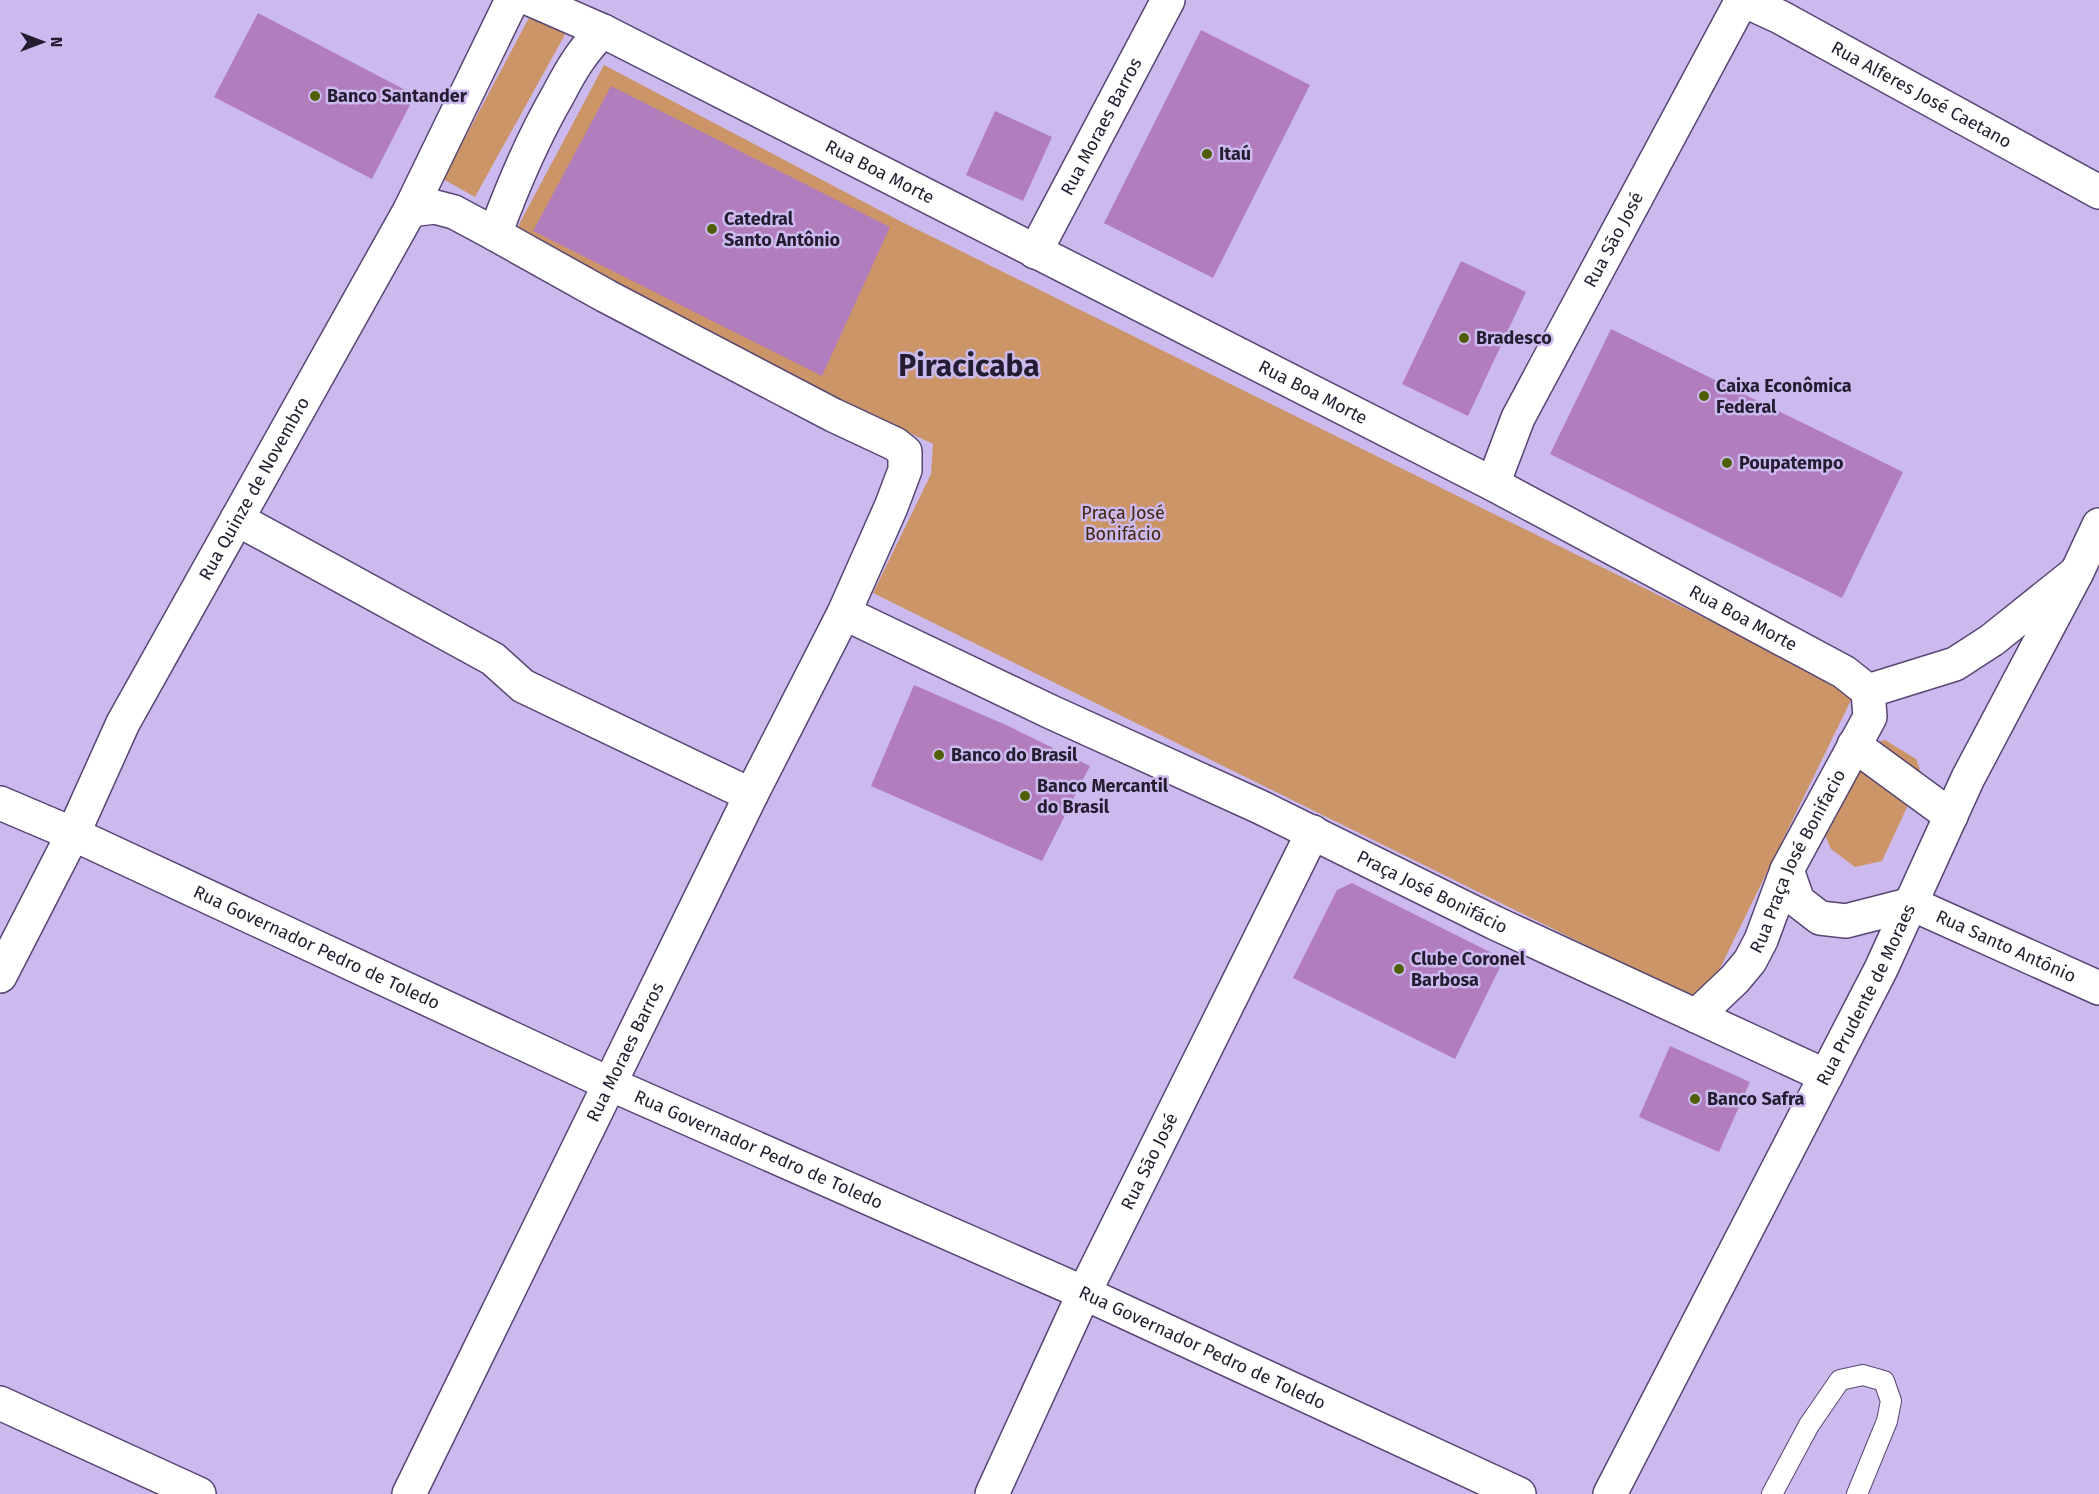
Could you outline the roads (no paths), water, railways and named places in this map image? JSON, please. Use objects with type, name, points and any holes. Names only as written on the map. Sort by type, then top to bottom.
[{"type":"street","name":"Rua Quinze de Novembro","points":[[0,976],[73,834],[123,723],[410,210],[512,0]]},
{"type":"street","name":"Rua Boa Morte","points":[[532,0],[603,31],[870,165],[1035,252],[1493,484],[1844,672],[1868,690]]},
{"type":"street","name":"Rua Moraes Barros","points":[[1035,252],[1168,0]]},
{"type":"street","name":"Rua Alferes José Caetano","points":[[1743,0],[1780,17],[2099,192]]},
{"type":"street","name":"Rua São José","points":[[1493,484],[1518,418],[1743,0]]},
{"type":"street","points":[[410,210],[435,207],[454,213],[495,234],[537,132],[578,60],[590,43],[603,31]]},
{"type":"street","name":"Rua Moraes Barros","points":[[409,1494],[751,795],[844,613],[905,470],[905,452],[895,444],[833,415],[606,296],[495,234]]},
{"type":"street","points":[[237,519],[493,659],[522,686],[751,795]]},
{"type":"street","name":"Rua Prudente de Moraes","points":[[1610,1494],[1881,969],[1968,778],[2077,572],[2099,525]]},
{"type":"street","points":[[1868,690],[1956,664],[1992,640],[2077,572]]},
{"type":"street","name":"Praça José Bonifácio","points":[[844,613],[1051,712],[1313,832],[1496,923],[1826,1076]]},
{"type":"street","name":"Rua Praça José Bonifacio","points":[[1696,1016],[1735,979],[1750,961],[1761,940],[1787,870],[1870,717],[1868,690]]},
{"type":"street","points":[[1854,745],[1951,816]]},
{"type":"street","name":"Rua Governador Pedro de Toledo","points":[[0,803],[73,834],[610,1084],[1084,1293],[1519,1494]]},
{"type":"street","name":"Rua São José","points":[[992,1494],[1084,1293],[1313,832]]},
{"type":"street","points":[[1787,870],[1798,901],[1820,918],[1846,921],[1912,904]]},
{"type":"street","name":"Rua Santo Antônio","points":[[1912,904],[2099,987]]},
{"type":"street","points":[[0,1403],[199,1494]]},
{"type":"lane","points":[[1772,1494],[1809,1425],[1840,1380],[1863,1375],[1884,1381],[1891,1401],[1887,1421],[1857,1494]]},
{"type":"place","name":"Banco Santander","points":[[315,96]]},
{"type":"place","name":"Itaú","points":[[1207,154]]},
{"type":"place","name":"Catedral Santo Antônio","points":[[712,229]]},
{"type":"place","name":"Bradesco","points":[[1464,338]]},
{"type":"place","name":"Caixa Econômica Federal","points":[[1704,396]]},
{"type":"place","name":"Poupatempo","points":[[1727,463]]},
{"type":"place","name":"Banco do Brasil","points":[[939,755]]},
{"type":"place","name":"Banco Mercantil do Brasil","points":[[1025,796]]},
{"type":"place","name":"Clube Coronel Barbosa","points":[[1399,969]]},
{"type":"place","name":"Banco Safra","points":[[1695,1099]]},
{"type":"district","name":"Piracicaba","points":[[969,366]]}]
